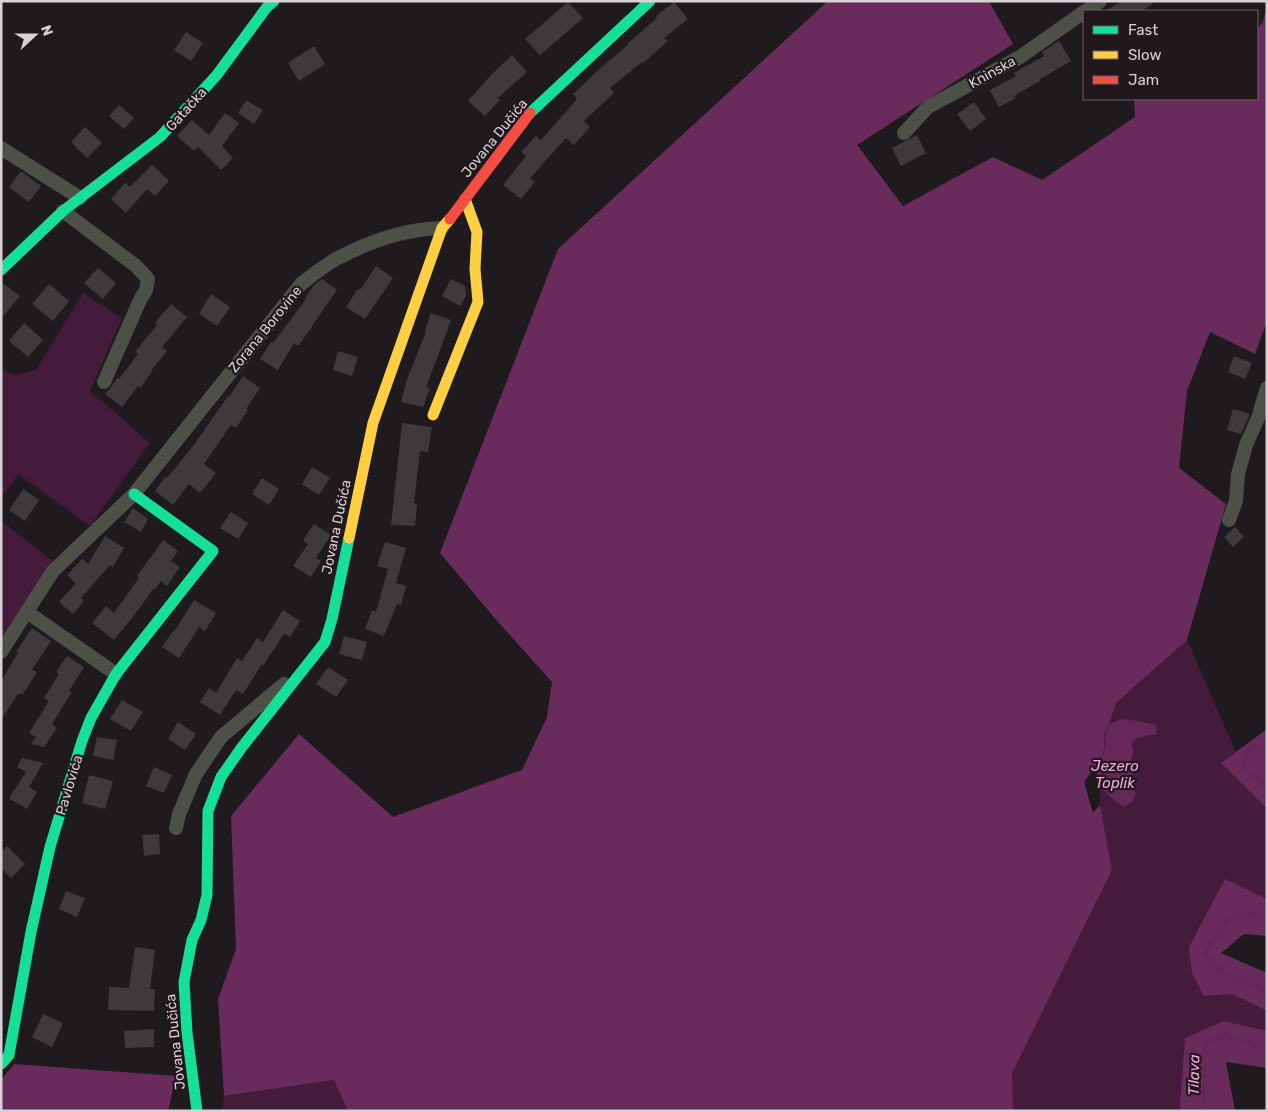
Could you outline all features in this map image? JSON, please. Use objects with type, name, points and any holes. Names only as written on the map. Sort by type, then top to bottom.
[{"type":"street","name":"Gatačka","points":[[1,270],[63,211],[160,137],[216,76],[274,1]]},
{"type":"street","name":"Jovana Dučića","points":[[196,1111],[187,1033],[184,982],[192,940],[201,920],[207,895],[208,811],[221,777],[242,747],[325,642],[330,627],[373,423],[442,228],[529,114],[650,1]]},
{"type":"street","name":"Kninska","points":[[1088,10],[1100,1]]},
{"type":"street","name":"Kninska","points":[[904,133],[928,107],[1020,57],[1083,13]]},
{"type":"street","points":[[1,148],[80,198]]},
{"type":"street","points":[[433,416],[478,302],[475,269],[477,232],[466,198]]},
{"type":"street","points":[[63,211],[136,266],[148,279],[146,290],[104,382]]},
{"type":"street","name":"Zorana Borovine","points":[[1,652],[53,571],[134,494],[300,284],[341,256],[366,246],[404,233],[430,228],[442,228]]},
{"type":"street","points":[[1229,520],[1236,501],[1238,474],[1246,445],[1258,418],[1267,388]]},
{"type":"street","name":"Pavlovića","points":[[4,1056],[50,847],[82,741],[91,718],[116,674],[213,551],[134,494]]},
{"type":"street","points":[[27,612],[116,674]]},
{"type":"street","points":[[176,828],[179,814],[196,774],[221,737],[307,664]]},
{"type":"shaded area","points":[[828,1],[989,1],[1013,44],[857,145],[903,206],[993,157],[1042,180],[1135,117],[1134,100],[1258,100],[1258,28],[1263,22],[1267,3],[1267,321],[1255,354],[1210,332],[1187,391],[1179,468],[1226,504],[1187,640],[1116,703],[1105,732],[1103,756],[1084,782],[1093,813],[1100,805],[1112,870],[1012,1073],[1013,1111],[348,1111],[334,1080],[224,1096],[218,999],[236,949],[231,816],[299,734],[393,817],[522,770],[547,717],[552,682],[440,553],[558,249]]},
{"type":"shaded area","points":[[83,293],[122,318],[90,391],[150,443],[90,526],[18,474],[1,498],[1,369],[14,375],[36,370]]},
{"type":"shaded area","points":[[1,521],[53,561],[1,638]]},
{"type":"shaded area","points":[[1187,640],[1236,752],[1221,763],[1267,809],[1267,899],[1225,880],[1204,996],[1232,994],[1267,1011],[1267,1031],[1225,1021],[1180,1106],[1181,1111],[1013,1111],[1011,1073],[1112,870],[1100,805],[1099,783],[1109,796],[1123,807],[1130,805],[1135,797],[1131,784],[1134,779],[1131,759],[1134,752],[1133,744],[1138,739],[1154,735],[1154,724],[1125,719],[1109,724],[1116,703]]},
{"type":"shaded area","points":[[1267,729],[1267,809],[1221,763]]},
{"type":"shaded area","points":[[1225,879],[1267,899],[1267,936],[1244,934],[1221,953],[1267,973],[1267,1011],[1232,994],[1204,996],[1192,973],[1189,947]]},
{"type":"shaded area","points":[[1224,1021],[1267,1031],[1267,1068],[1226,1062],[1235,1111],[1181,1111],[1185,1038]]},
{"type":"shaded area","points":[[14,1064],[176,1076],[168,1111],[1,1111],[1,1080]]},
{"type":"shaded area","points":[[335,1080],[348,1111],[222,1111],[224,1096]]},
{"type":"water","name":"Jezero Toplik","points":[[1122,719],[1154,724],[1157,728],[1156,734],[1139,738],[1133,743],[1134,752],[1131,759],[1134,779],[1131,784],[1136,792],[1132,802],[1123,807],[1110,797],[1099,784],[1097,778],[1098,768],[1105,747],[1107,728],[1109,724]]},
{"type":"building","points":[[1121,1],[1156,1],[1143,10],[1108,10]]},
{"type":"building","points":[[568,2],[583,18],[540,55],[525,39]]},
{"type":"building","points":[[674,2],[688,19],[664,38],[668,41],[610,88],[614,93],[584,121],[590,127],[574,145],[566,138],[530,178],[535,182],[521,199],[503,185],[526,156],[521,152],[536,136],[541,140],[577,99],[573,94],[657,18],[656,16]]},
{"type":"building","points":[[186,32],[203,43],[191,61],[174,50]]},
{"type":"building","points":[[1059,41],[1071,61],[1014,96],[1016,98],[999,107],[990,90],[1016,76],[1014,73],[1044,56],[1042,52]]},
{"type":"building","points":[[314,46],[325,64],[299,81],[288,63]]},
{"type":"building","points":[[512,55],[527,72],[498,98],[500,100],[485,116],[468,101]]},
{"type":"building","points":[[246,100],[263,110],[254,124],[238,113]]},
{"type":"building","points":[[974,102],[986,119],[970,131],[957,114]]},
{"type":"building","points":[[119,105],[134,118],[124,129],[109,116]]},
{"type":"building","points":[[225,113],[239,123],[222,146],[233,158],[221,170],[198,147],[194,151],[177,136],[192,120],[209,135]]},
{"type":"building","points":[[85,127],[102,143],[87,158],[71,142]]},
{"type":"building","points":[[917,135],[926,153],[901,166],[892,148]]},
{"type":"building","points":[[152,165],[169,181],[155,196],[147,189],[126,213],[111,199],[125,183],[130,187]]},
{"type":"building","points":[[21,171],[41,186],[29,202],[9,187]]},
{"type":"building","points":[[376,266],[393,278],[365,319],[346,307]]},
{"type":"building","points":[[98,268],[116,283],[103,299],[84,283]]},
{"type":"building","points":[[322,279],[337,290],[298,346],[294,343],[278,370],[260,359],[271,342],[273,343],[306,299],[314,285]]},
{"type":"building","points":[[451,279],[465,286],[466,296],[460,306],[442,296]]},
{"type":"building","points":[[1,282],[20,296],[1,319]]},
{"type":"building","points":[[49,284],[69,301],[53,321],[32,304]]},
{"type":"building","points":[[211,294],[230,307],[217,326],[199,314]]},
{"type":"building","points":[[171,304],[187,317],[162,347],[167,351],[152,372],[140,388],[138,386],[122,407],[105,394],[138,354],[135,352]]},
{"type":"building","points":[[431,313],[451,320],[426,387],[430,388],[423,407],[401,402],[407,379],[426,332]]},
{"type":"building","points":[[24,323],[43,340],[28,357],[9,341]]},
{"type":"building","points":[[338,351],[358,357],[352,376],[333,370]]},
{"type":"building","points":[[1234,356],[1252,363],[1245,379],[1228,372]]},
{"type":"building","points":[[243,376],[260,388],[236,428],[231,425],[204,464],[216,473],[200,493],[189,484],[173,505],[155,491],[196,442]]},
{"type":"building","points":[[1233,409],[1250,414],[1241,434],[1227,430]]},
{"type":"building","points":[[402,423],[432,427],[428,452],[420,451],[414,503],[417,504],[415,526],[391,525]]},
{"type":"building","points":[[312,467],[330,478],[319,495],[302,484]]},
{"type":"building","points":[[262,478],[279,489],[269,505],[252,494]]},
{"type":"building","points":[[23,489],[39,500],[25,521],[9,510]]},
{"type":"building","points":[[133,508],[148,519],[141,532],[124,522]]},
{"type":"building","points":[[231,512],[248,523],[238,539],[220,528]]},
{"type":"building","points":[[314,524],[331,535],[316,558],[321,561],[311,577],[293,566],[308,544],[303,540]]},
{"type":"building","points":[[1235,527],[1244,537],[1233,547],[1224,537]]},
{"type":"building","points":[[105,536],[124,548],[113,567],[110,565],[81,598],[84,601],[73,614],[59,602],[76,583],[67,575],[82,559],[88,564]]},
{"type":"building","points":[[163,540],[178,551],[171,561],[180,567],[167,586],[161,581],[154,588],[114,640],[92,623],[106,606],[114,613],[139,578],[137,576]]},
{"type":"building","points":[[385,542],[406,548],[396,583],[406,586],[401,605],[397,604],[384,636],[365,629],[372,610],[376,612],[388,569],[377,566]]},
{"type":"building","points":[[194,600],[216,613],[205,631],[199,627],[179,658],[162,647]]},
{"type":"building","points":[[283,610],[300,621],[290,637],[284,634],[243,694],[236,690],[220,715],[200,702],[209,688],[216,693],[237,658],[242,661],[257,638],[263,642]]},
{"type":"building","points":[[32,628],[51,641],[32,670],[37,672],[23,694],[18,694],[1,720],[1,681],[18,653],[16,652]]},
{"type":"building","points":[[344,636],[367,642],[362,660],[339,654]]},
{"type":"building","points":[[67,656],[84,667],[69,691],[72,692],[52,724],[57,728],[44,747],[31,744],[36,737],[29,733],[49,701],[44,698],[59,674],[56,672]]},
{"type":"building","points":[[328,667],[348,680],[336,697],[316,684]]},
{"type":"building","points":[[122,700],[143,712],[131,731],[110,719]]},
{"type":"building","points":[[178,722],[196,734],[185,750],[168,739]]},
{"type":"building","points":[[97,737],[117,740],[113,760],[93,756]]},
{"type":"building","points":[[22,758],[43,763],[29,787],[37,792],[27,809],[9,798],[26,772],[17,767]]},
{"type":"building","points":[[154,767],[172,775],[164,793],[146,786]]},
{"type":"building","points":[[89,775],[113,781],[105,809],[82,803]]},
{"type":"building","points":[[159,834],[160,854],[144,856],[142,835]]},
{"type":"building","points":[[7,846],[25,864],[11,878],[1,868],[1,852]]},
{"type":"building","points":[[66,891],[85,898],[77,917],[59,909]]},
{"type":"building","points":[[135,947],[155,950],[150,989],[155,989],[154,1011],[108,1010],[109,987],[129,988]]},
{"type":"building","points":[[43,1014],[63,1023],[52,1047],[32,1037]]},
{"type":"building","points":[[154,1029],[154,1047],[125,1048],[124,1031]]},
{"type":"waterway","name":"Tilava","points":[[1267,745],[1247,750],[1244,769],[1267,787]]},
{"type":"waterway","name":"Tilava","points":[[1267,916],[1254,914],[1230,918],[1204,954],[1225,974],[1267,991]]},
{"type":"waterway","name":"Tilava","points":[[1204,1111],[1205,1044],[1225,1036],[1267,1047]]},
{"type":"traffic: fast","points":[[1,270],[63,211],[160,137],[216,76],[267,7],[274,1]]},
{"type":"traffic: fast","points":[[530,113],[650,1]]},
{"type":"traffic: fast","points":[[1,1064],[9,1055],[31,932],[50,847],[82,741],[91,718],[116,674],[213,551],[134,494]]},
{"type":"traffic: fast","points":[[197,1111],[187,1033],[184,982],[192,940],[201,920],[207,895],[208,811],[221,777],[242,747],[325,642],[332,619],[349,538]]},
{"type":"traffic: slow","points":[[433,415],[478,302],[475,269],[477,232],[465,199]]},
{"type":"traffic: slow","points":[[349,538],[373,423],[442,228],[450,219]]},
{"type":"traffic: jam","points":[[450,219],[530,113]]}]
